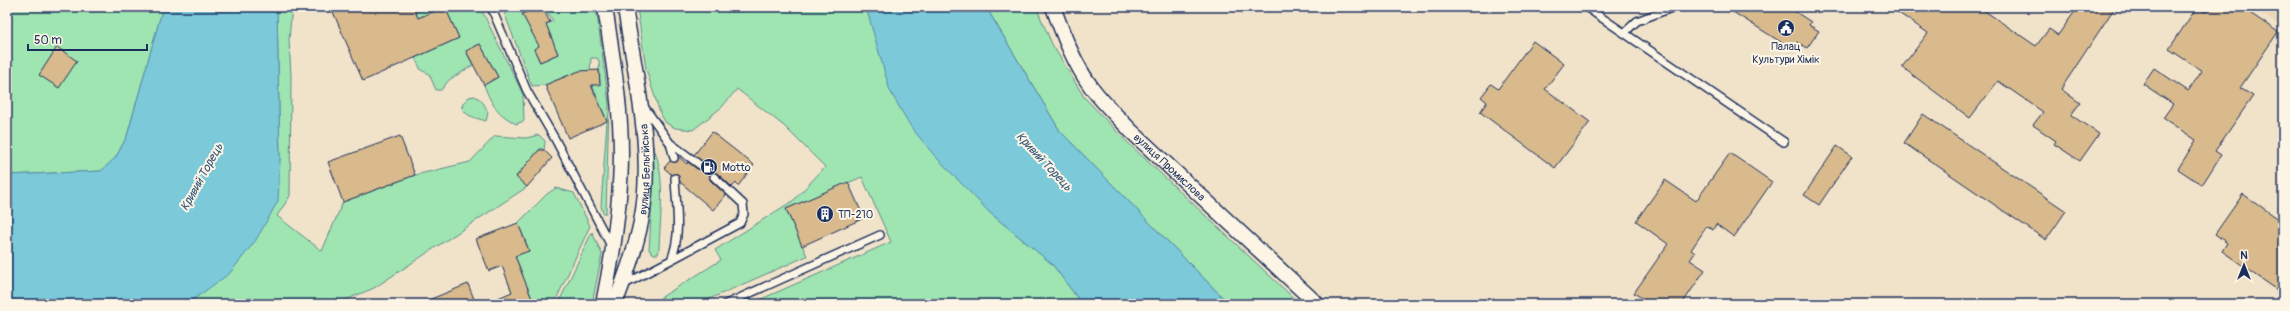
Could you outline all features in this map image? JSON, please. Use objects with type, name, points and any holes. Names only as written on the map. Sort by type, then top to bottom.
[{"type":"street","name":"вулиця Бельгійська","points":[[603,304],[620,195],[621,152],[617,101],[605,7]]},
{"type":"street","name":"вулиця Бельгійська","points":[[615,304],[630,264],[641,222],[644,198],[645,149],[625,7]]},
{"type":"street","name":"вулиця Промислова","points":[[1053,7],[1065,38],[1084,75],[1103,100],[1131,131],[1317,304]]},
{"type":"lane","points":[[492,7],[527,92],[555,138],[612,248]]},
{"type":"lane","points":[[1586,7],[1784,142]]},
{"type":"lane","points":[[1624,33],[1637,22],[1674,7]]},
{"type":"lane","points":[[638,91],[647,112],[670,143],[700,165]]},
{"type":"lane","points":[[670,143],[674,158]]},
{"type":"lane","points":[[622,285],[740,222],[744,214],[743,204],[714,177]]},
{"type":"lane","points":[[671,260],[676,248],[678,233],[675,178]]},
{"type":"lane","points":[[726,304],[880,236]]},
{"type":"shaded area","points":[[2251,7],[2283,7],[2283,28]]},
{"type":"green space","points":[[7,7],[163,7],[127,136],[116,157],[102,171],[7,175]]},
{"type":"green space","points":[[277,7],[292,7],[289,39],[291,76],[290,196],[277,216],[322,251],[343,202],[415,175],[470,162],[495,136],[526,138],[539,135],[545,141],[544,151],[541,148],[516,176],[527,187],[374,288],[336,304],[187,304],[280,160]]},
{"type":"green space","points":[[413,7],[443,7],[418,18]]},
{"type":"green space","points":[[445,7],[480,7],[523,94],[524,121],[516,124],[504,116],[493,104],[484,85],[498,77],[480,44],[466,51],[473,65],[449,80],[441,90],[436,90],[429,74],[421,70],[415,58],[459,38]]},
{"type":"green space","points":[[502,7],[536,7],[523,14],[532,31],[553,21],[549,14],[546,16],[542,7],[596,7],[609,104],[606,213],[603,213],[601,206],[607,121],[592,85],[576,91],[569,75],[545,85],[532,86]],"holes":[[[552,41],[558,54],[540,62],[534,49]],[[591,58],[597,58],[599,61],[600,85],[590,71]]]},
{"type":"green space","points":[[637,7],[866,7],[877,39],[989,212],[1052,264],[1082,304],[750,304],[891,242],[862,177],[786,209],[807,256],[698,304],[678,304],[660,298],[721,260],[715,250],[794,200],[825,167],[784,126],[737,89],[722,107],[693,130],[675,128],[666,123],[660,113],[646,69]]},
{"type":"green space","points":[[986,7],[1036,7],[1052,44],[1084,97],[1126,141],[1300,304],[1229,304],[1060,131]]},
{"type":"green space","points":[[469,97],[477,97],[486,107],[488,113],[486,121],[470,116],[462,109],[463,103]]},
{"type":"green space","points":[[652,144],[660,169],[662,196],[658,254],[654,254],[649,250],[654,166]]},
{"type":"green space","points":[[556,188],[574,193],[590,226],[555,302],[550,304],[534,304],[527,286],[512,292],[508,281],[523,275],[515,256],[529,250],[518,223],[547,194]]},
{"type":"green space","points":[[592,232],[602,254],[592,304],[558,304]]},
{"type":"water","name":"Кривий Торець","points":[[163,7],[277,7],[280,160],[278,201],[256,240],[230,273],[187,304],[7,304],[7,175],[101,171],[116,157],[127,136]]},
{"type":"water","name":"Кривий Торець","points":[[866,7],[986,7],[1060,131],[1229,304],[1082,304],[1052,264],[989,212],[934,155],[911,127],[890,91]]},
{"type":"building","points":[[345,7],[413,7],[418,18],[445,7],[459,38],[363,81],[333,12]]},
{"type":"building","points":[[536,7],[542,7],[550,22],[546,24],[558,54],[540,62],[534,49],[539,46],[522,14]]},
{"type":"building","name":"Палац Культури Хімік","points":[[1725,7],[1788,7],[1811,22],[1809,25],[1819,31],[1807,48],[1797,42],[1792,49]]},
{"type":"building","points":[[1890,7],[1979,7],[2036,46],[2049,29],[2058,35],[2078,7],[2115,7],[2061,89],[2080,103],[2071,115],[2099,134],[2080,161],[2054,144],[2056,141],[2033,125],[2043,112],[1998,81],[1970,118],[1902,67],[1928,33]]},
{"type":"building","points":[[2197,7],[2206,12],[2210,7],[2241,7],[2278,32],[2240,88],[2253,96],[2215,151],[2221,155],[2202,185],[2178,169],[2196,140],[2163,118],[2173,104],[2143,84],[2154,68],[2188,91],[2202,71],[2169,49]]},
{"type":"building","points":[[1533,41],[1564,64],[1545,89],[1590,122],[1555,168],[1480,112],[1487,102],[1481,97],[1491,84],[1498,89]]},
{"type":"building","points":[[480,44],[498,77],[484,85],[466,51]]},
{"type":"building","points":[[57,47],[77,61],[59,88],[39,75]]},
{"type":"building","points":[[599,70],[600,85],[591,85],[607,121],[568,138],[545,85],[579,71]]},
{"type":"building","points":[[1923,114],[2066,211],[2046,240],[1904,143]]},
{"type":"building","points":[[712,132],[754,165],[738,186],[736,183],[732,187],[717,173],[710,174],[710,180],[726,195],[713,210],[680,182],[678,174],[672,175],[664,168],[670,161],[677,162],[679,157],[687,164],[688,162],[697,169],[702,169],[704,163],[694,155]]},
{"type":"building","points":[[400,136],[415,175],[343,202],[328,162]]},
{"type":"building","points":[[1837,146],[1852,156],[1819,205],[1804,195]]},
{"type":"building","points":[[539,150],[544,150],[552,158],[527,187],[516,177]]},
{"type":"building","points":[[1730,153],[1772,182],[1734,237],[1716,224],[1713,230],[1707,226],[1691,250],[1695,253],[1690,260],[1705,270],[1682,304],[1651,304],[1634,293],[1668,244],[1636,221],[1665,180],[1696,201]]},
{"type":"building","name":"ТП-210","points":[[848,182],[864,218],[802,246],[786,209]]},
{"type":"building","points":[[2243,194],[2283,222],[2283,294],[2222,251],[2227,243],[2215,234]]},
{"type":"building","points":[[518,223],[529,251],[515,256],[534,304],[484,304],[512,292],[502,266],[489,271],[476,239]]},
{"type":"building","points":[[468,284],[476,304],[421,304],[421,303]]},
{"type":"place","name":"Палац Культури Хімік","points":[[1786,28]]},
{"type":"place","name":"Motto","points":[[709,167]]},
{"type":"place","name":"ТП-210","points":[[825,214]]}]
